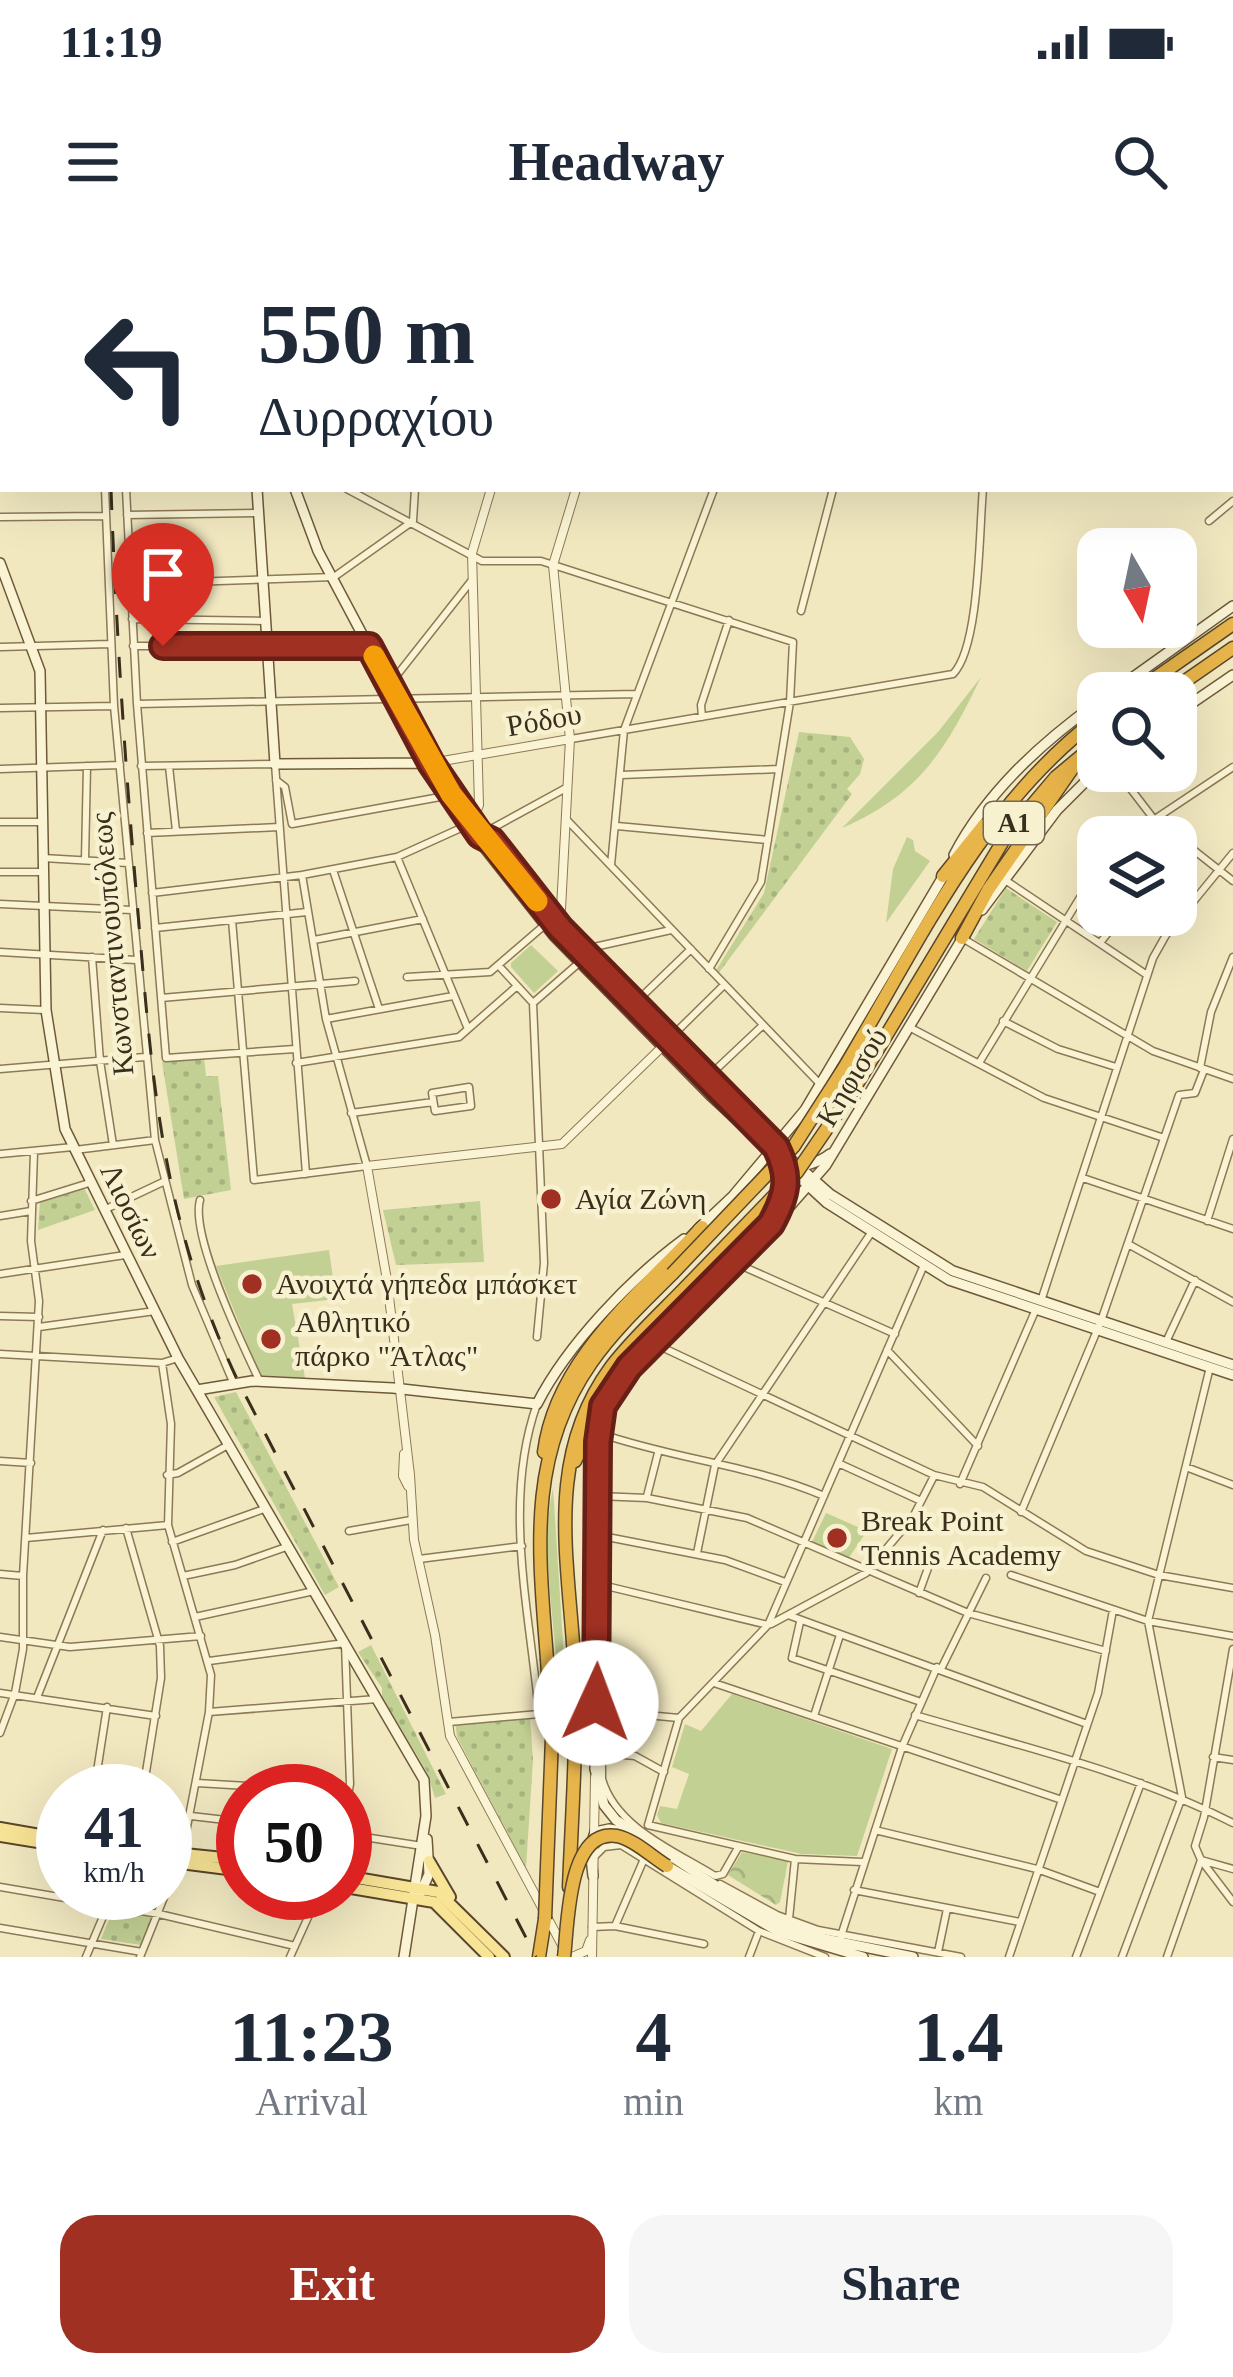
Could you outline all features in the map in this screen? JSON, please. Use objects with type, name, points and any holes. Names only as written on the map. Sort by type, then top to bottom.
[{"type":"highway","points":[[1164,672],[1233,624]]},
{"type":"highway","points":[[1197,673],[1233,648]]},
{"type":"highway","name":"Α1","points":[[539,1957],[547,1895],[552,1738],[541,1662],[538,1526],[542,1485],[557,1428],[584,1373],[608,1341],[794,1146],[1002,808],[1042,764],[1077,735]]},
{"type":"highway","name":"Α1","points":[[568,1957],[574,1659],[563,1535],[564,1490],[576,1434],[600,1384],[635,1339],[810,1158],[1017,820],[1077,759]]},
{"type":"highway","points":[[962,938],[988,890],[1077,761]]},
{"type":"highway","points":[[943,876],[964,845],[1002,808]]},
{"type":"highway","points":[[542,1485],[550,1420],[575,1368],[614,1318],[702,1227]]},
{"type":"highway","points":[[564,1490],[603,1406]]},
{"type":"highway","points":[[568,1906],[581,1857],[602,1837],[626,1839],[667,1866]]},
{"type":"main road","points":[[257,492],[275,764]]},
{"type":"main road","points":[[296,492],[318,550],[431,763],[483,846],[580,956],[773,1150],[871,1233],[926,1262],[1233,1375]]},
{"type":"main road","name":"Λιοσίων","points":[[0,563],[40,671],[46,1010],[62,1120],[178,1358],[424,1780],[429,1861],[419,1891]]},
{"type":"main road","points":[[1140,672],[1233,605]]},
{"type":"main road","points":[[1197,700],[1233,675]]},
{"type":"main road","name":"Κηφισού","points":[[537,1404],[557,1370],[609,1310],[739,1190],[794,1124],[962,842],[1026,759],[1077,719]]},
{"type":"main road","name":"Ρόδου","points":[[275,764],[431,763]]},
{"type":"main road","name":"Κηφισού","points":[[598,1774],[597,1535],[603,1406],[629,1367],[826,1165],[962,938],[1077,790]]},
{"type":"main road","points":[[580,956],[634,1004],[665,1044],[706,1078],[754,1132],[758,1154],[753,1172]]},
{"type":"main road","points":[[771,1224],[784,1198],[805,1110]]},
{"type":"main road","points":[[754,1132],[794,1124]]},
{"type":"main road","points":[[739,1190],[792,1167],[820,1161],[842,1142]]},
{"type":"main road","points":[[826,1165],[828,1199]]},
{"type":"main road","points":[[790,1206],[828,1199],[926,1262]]},
{"type":"main road","points":[[1098,1325],[1233,1365]]},
{"type":"main road","points":[[197,1390],[260,1382],[399,1389],[537,1404]]},
{"type":"main road","points":[[598,1774],[604,1805],[633,1834],[739,1901],[791,1927],[848,1945],[913,1957]]},
{"type":"main road","name":"Λιοσίων","points":[[419,1891],[426,1816]]},
{"type":"main road","points":[[593,1876],[590,1849],[595,1832],[617,1829],[633,1834]]},
{"type":"main road","points":[[0,1832],[36,1838]]},
{"type":"main road","points":[[429,1861],[455,1905]]},
{"type":"main road","points":[[667,1866],[779,1932],[863,1957]]},
{"type":"main road","points":[[372,1881],[419,1891],[440,1905],[481,1954]]},
{"type":"main road","points":[[372,1888],[438,1892],[504,1957]]},
{"type":"main road","points":[[404,1957],[419,1891]]},
{"type":"street","name":"Κωνσταντινουπόλεως","points":[[105,492],[114,706],[155,1140],[192,1285],[232,1382]]},
{"type":"street","name":"Κωνσταντινουπόλεως","points":[[126,492],[136,704],[166,1058],[244,1052]]},
{"type":"street","points":[[353,492],[482,561],[520,559],[553,565],[794,642],[770,840],[756,896],[710,969]]},
{"type":"street","points":[[130,584],[334,578],[412,521],[415,492]]},
{"type":"street","points":[[152,893],[302,875],[398,857],[472,824],[479,805],[472,553],[489,492]]},
{"type":"street","points":[[407,977],[490,972],[561,910],[570,740],[553,565],[575,492]]},
{"type":"street","points":[[611,865],[624,730],[713,492]]},
{"type":"street","points":[[800,611],[832,492]]},
{"type":"street","name":"Ρόδου","points":[[431,763],[951,675],[962,665],[971,632],[983,492]]},
{"type":"street","points":[[1209,521],[1233,501]]},
{"type":"street","points":[[128,515],[258,513]]},
{"type":"street","points":[[0,517],[105,516]]},
{"type":"street","points":[[389,684],[472,580]]},
{"type":"street","points":[[132,619],[266,621]]},
{"type":"street","points":[[702,717],[701,704],[729,620]]},
{"type":"street","points":[[0,647],[111,644]]},
{"type":"street","points":[[133,646],[369,646]]},
{"type":"street","points":[[136,704],[637,694]]},
{"type":"street","points":[[0,708],[114,706]]},
{"type":"street","points":[[0,769],[120,764]]},
{"type":"street","points":[[275,764],[306,1174]]},
{"type":"street","name":"Ρόδου","points":[[141,766],[275,764]]},
{"type":"street","points":[[85,860],[87,766]]},
{"type":"street","points":[[170,766],[176,831]]},
{"type":"street","points":[[1156,816],[1233,766]]},
{"type":"street","points":[[620,775],[779,769]]},
{"type":"street","points":[[276,780],[285,787],[292,824],[451,794]]},
{"type":"street","points":[[480,835],[567,787]]},
{"type":"street","points":[[1133,792],[1151,816]]},
{"type":"street","points":[[565,818],[820,1084]]},
{"type":"street","points":[[0,822],[43,822]]},
{"type":"street","points":[[617,826],[770,840]]},
{"type":"street","points":[[147,833],[279,827]]},
{"type":"street","points":[[960,1484],[1038,1305],[1148,975],[1166,935],[1233,853]]},
{"type":"street","points":[[1197,856],[1233,881]]},
{"type":"street","points":[[398,857],[468,1029]]},
{"type":"street","points":[[43,858],[128,863]]},
{"type":"street","points":[[333,870],[379,1009]]},
{"type":"street","points":[[0,872],[43,872]]},
{"type":"street","points":[[302,875],[326,1019],[367,1166],[384,1258],[410,1475],[411,1520],[458,1754],[568,1957],[586,1951],[592,1930],[616,1926],[704,1944]]},
{"type":"street","points":[[1005,880],[1148,975]]},
{"type":"street","points":[[979,1064],[1077,901]]},
{"type":"street","points":[[0,904],[132,910]]},
{"type":"street","points":[[155,928],[308,912]]},
{"type":"street","points":[[313,940],[422,919]]},
{"type":"street","points":[[232,920],[254,1180],[556,1146],[724,985]]},
{"type":"street","points":[[533,1003],[580,956],[673,929]]},
{"type":"street","points":[[1100,943],[1106,936]]},
{"type":"street","points":[[962,938],[1153,1051],[1233,1079]]},
{"type":"street","points":[[634,1004],[691,949]]},
{"type":"street","points":[[0,952],[136,960]]},
{"type":"street","points":[[92,957],[112,1145]]},
{"type":"street","points":[[1021,1512],[1098,1325],[1179,1095],[1196,1093],[1210,1012],[1233,958]]},
{"type":"street","points":[[499,966],[533,1003],[544,1263],[537,1337]]},
{"type":"street","points":[[161,998],[355,981]]},
{"type":"street","points":[[296,1063],[459,1036],[517,986]]},
{"type":"street","points":[[326,1019],[454,996]]},
{"type":"street","points":[[0,1007],[46,1010]]},
{"type":"street","points":[[1004,1021],[1052,1046],[1118,1067]]},
{"type":"street","points":[[706,1078],[762,1026]]},
{"type":"street","points":[[909,1027],[1044,1098],[1165,1138]]},
{"type":"street","points":[[244,1052],[295,1048]]},
{"type":"street","points":[[0,1069],[145,1057]]},
{"type":"street","points":[[469,1088],[471,1106],[435,1111],[433,1102],[432,1093],[469,1088]]},
{"type":"street","points":[[351,1113],[433,1102]]},
{"type":"street","points":[[1207,1221],[1233,1139]]},
{"type":"street","points":[[0,1154],[155,1140]]},
{"type":"street","points":[[0,1732],[15,1694],[23,1639],[39,1317],[31,1241],[34,1152]]},
{"type":"street","points":[[1083,1178],[1233,1229]]},
{"type":"street","points":[[103,1211],[163,1182]]},
{"type":"street","points":[[31,1201],[89,1183]]},
{"type":"street","points":[[200,1200],[199,1216],[215,1274],[260,1382]]},
{"type":"street","points":[[0,1216],[31,1211]]},
{"type":"street","points":[[697,1553],[715,1465],[871,1233]]},
{"type":"street","points":[[1128,1244],[1233,1303]]},
{"type":"street","points":[[0,1274],[125,1255]]},
{"type":"street","points":[[733,1262],[895,1334]]},
{"type":"street","points":[[768,1625],[926,1262]]},
{"type":"street","points":[[1166,1342],[1195,1280]]},
{"type":"street","points":[[38,1327],[154,1311]]},
{"type":"street","points":[[0,1316],[39,1317]]},
{"type":"street","points":[[653,1343],[934,1475],[983,1486],[1086,1551],[1159,1575],[1233,1588]]},
{"type":"street","points":[[887,1350],[978,1445]]},
{"type":"street","points":[[0,1354],[162,1363],[178,1358]]},
{"type":"street","points":[[162,1363],[171,1424],[167,1525],[209,1661],[209,1712],[192,1810]]},
{"type":"street","points":[[1122,1957],[1182,1797],[1148,1621],[1210,1367]]},
{"type":"street","name":"Κηφισού","points":[[448,1722],[539,1714],[541,1662],[522,1546],[520,1477],[537,1404]]},
{"type":"street","points":[[599,1433],[658,1454],[764,1473],[824,1496]]},
{"type":"street","points":[[167,1475],[228,1444]]},
{"type":"street","points":[[647,1498],[658,1454]]},
{"type":"street","points":[[0,1461],[31,1463]]},
{"type":"street","points":[[838,1463],[921,1501]]},
{"type":"street","points":[[1185,1467],[1233,1484]]},
{"type":"street","points":[[647,1828],[679,1718],[768,1625],[866,1573],[913,1517],[934,1475]]},
{"type":"street","points":[[598,1496],[647,1498],[747,1518],[968,1613],[1106,1652]]},
{"type":"street","points":[[172,1542],[266,1508]]},
{"type":"street","points":[[349,1531],[411,1520]]},
{"type":"street","points":[[26,1538],[167,1525]]},
{"type":"street","points":[[126,1528],[159,1640],[161,1678],[148,1764]]},
{"type":"street","points":[[38,1695],[103,1530]]},
{"type":"street","points":[[597,1535],[697,1553],[785,1582]]},
{"type":"street","points":[[182,1576],[235,1565],[289,1546]]},
{"type":"street","points":[[418,1559],[522,1546]]},
{"type":"street","points":[[919,1593],[928,1568]]},
{"type":"street","points":[[0,1574],[23,1576]]},
{"type":"street","points":[[1011,1575],[1148,1621],[1233,1636]]},
{"type":"street","points":[[841,1936],[902,1747],[986,1578]]},
{"type":"street","points":[[598,1584],[768,1625]]},
{"type":"street","name":"Κηφισού","points":[[592,1957],[603,1711],[598,1584]]},
{"type":"street","points":[[195,1617],[316,1591]]},
{"type":"street","points":[[1010,1957],[1087,1724],[1113,1610]]},
{"type":"street","points":[[788,1615],[1087,1724]]},
{"type":"street","points":[[800,1622],[791,1657],[921,1702]]},
{"type":"street","points":[[814,1716],[840,1635]]},
{"type":"street","points":[[0,1637],[58,1645],[201,1636]]},
{"type":"street","points":[[209,1661],[345,1643],[347,1764]]},
{"type":"street","points":[[1233,1649],[1195,1846],[1233,1902]]},
{"type":"street","points":[[714,1682],[1062,1800]]},
{"type":"street","points":[[0,1693],[156,1716]]},
{"type":"street","points":[[209,1712],[377,1699]]},
{"type":"street","points":[[98,1764],[107,1708]]},
{"type":"street","points":[[603,1711],[679,1718]]},
{"type":"street","points":[[915,1715],[1142,1783],[1233,1823]]},
{"type":"street","points":[[602,1753],[635,1756],[664,1772]]},
{"type":"street","points":[[1214,1756],[1233,1760]]},
{"type":"street","points":[[598,1774],[619,1813],[720,1877],[739,1846]]},
{"type":"street","points":[[197,1783],[216,1784]]},
{"type":"street","points":[[1076,1957],[1142,1783]]},
{"type":"street","points":[[647,1828],[795,1859],[862,1862]]},
{"type":"street","points":[[875,1830],[1037,1869],[1100,1892]]},
{"type":"street","points":[[372,1838],[422,1846]]},
{"type":"street","points":[[595,1856],[616,1844],[759,1931],[825,1957]]},
{"type":"street","points":[[616,1926],[644,1859]]},
{"type":"street","points":[[789,1919],[795,1859]]},
{"type":"street","points":[[1202,1860],[1233,1869]]},
{"type":"street","points":[[1167,1957],[1202,1860]]},
{"type":"street","points":[[688,1868],[768,1910],[841,1936],[961,1957]]},
{"type":"street","points":[[0,1886],[36,1892]]},
{"type":"street","points":[[854,1890],[1020,1922]]},
{"type":"street","points":[[768,1910],[790,1900]]},
{"type":"street","points":[[938,1953],[947,1909]]},
{"type":"street","points":[[86,1957],[102,1920]]},
{"type":"street","points":[[0,1928],[141,1955],[156,1920]]},
{"type":"street","points":[[184,1920],[295,1946]]},
{"type":"street","points":[[290,1957],[307,1920]]},
{"type":"street","points":[[748,1957],[759,1931]]},
{"type":"green space","points":[[981,677],[927,768],[891,801],[842,828],[938,732]]},
{"type":"green space","points":[[799,732],[850,737],[864,759],[860,774],[847,789],[852,794],[718,974],[764,893]]},
{"type":"green space","points":[[907,837],[913,840],[915,851],[930,861],[886,923],[893,869]]},
{"type":"green space","points":[[1006,888],[1057,922],[1027,971],[974,939]]},
{"type":"green space","points":[[531,945],[558,971],[534,993],[511,967]]},
{"type":"green space","points":[[204,1058],[206,1076],[218,1076],[231,1190],[184,1199],[162,1062]]},
{"type":"green space","points":[[84,1188],[95,1210],[38,1230],[40,1200]]},
{"type":"green space","points":[[480,1201],[484,1262],[396,1265],[383,1210]]},
{"type":"green space","name":"Αθλητικό πάρκο \"Άτλας\"","points":[[329,1250],[336,1299],[292,1304],[305,1378],[260,1375],[216,1266]]},
{"type":"green space","points":[[236,1392],[339,1587],[325,1595],[214,1397]]},
{"type":"green space","points":[[553,1488],[564,1658],[556,1658],[548,1573]]},
{"type":"green space","name":"Break Point Tennis Academy","points":[[826,1513],[867,1531],[848,1559],[812,1542]]},
{"type":"green space","points":[[371,1645],[446,1794],[435,1798],[427,1772],[358,1652]]},
{"type":"green space","points":[[732,1694],[892,1749],[857,1856],[802,1854],[661,1823],[660,1806],[677,1809],[689,1774],[672,1767],[685,1724],[701,1731]]},
{"type":"green space","points":[[530,1717],[533,1760],[526,1868],[457,1737],[455,1722]]},
{"type":"green space","points":[[742,1852],[788,1861],[776,1905],[728,1875]]},
{"type":"green space","points":[[109,1920],[151,1920],[141,1945],[101,1939]]},
{"type":"railway","points":[[111,492],[125,746],[148,1027],[164,1146],[191,1261],[238,1381],[536,1957]]},
{"type":"slow traffic","points":[[374,656],[451,794],[537,901]]},
{"type":"place","name":"Αγία Ζώνη","points":[[551,1199]]},
{"type":"place","name":"Ανοιχτά γήπεδα μπάσκετ","points":[[252,1284]]},
{"type":"place","name":"Αθλητικό πάρκο \"Άτλας\"","points":[[271,1339]]},
{"type":"place","name":"Break Point Tennis Academy","points":[[837,1538]]},
{"type":"route","points":[[163,646],[369,646],[431,763],[480,835],[492,841],[560,928],[776,1147],[786,1168],[784,1198],[771,1224],[629,1367],[603,1406],[598,1442],[596,1703]]}]
